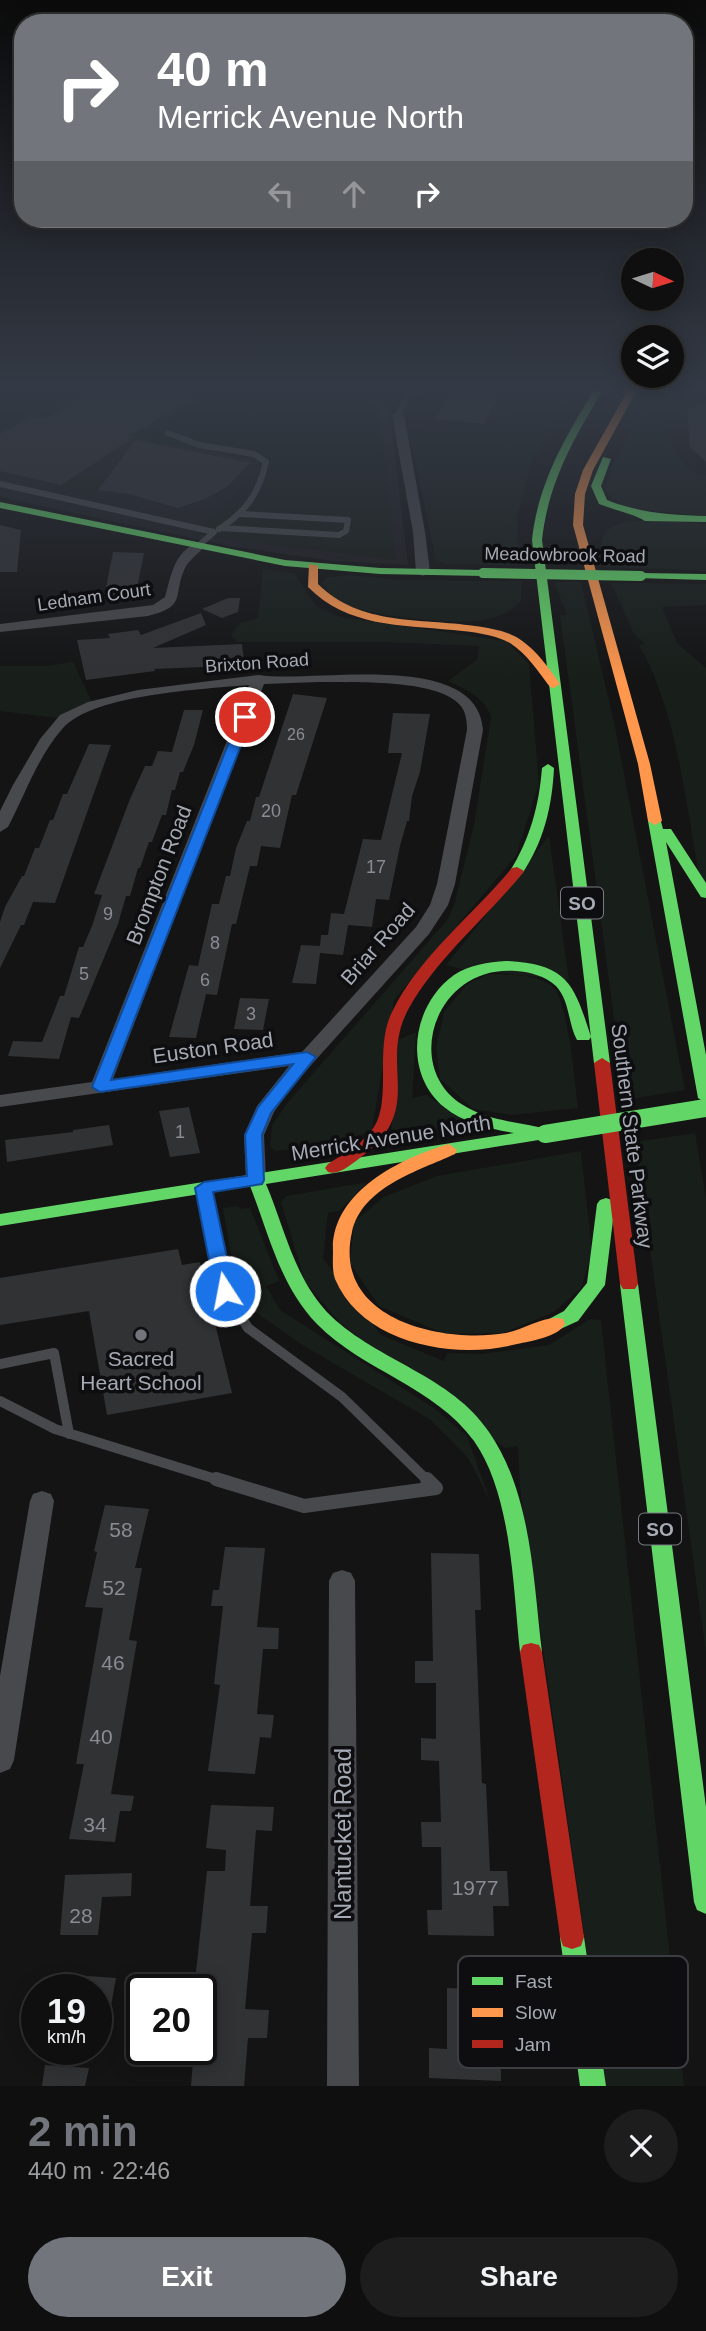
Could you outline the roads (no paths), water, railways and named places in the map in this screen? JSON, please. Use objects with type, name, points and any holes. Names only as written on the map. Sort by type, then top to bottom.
[{"type":"main road","name":"Southern State Parkway","points":[[546,487],[537,521],[537,540],[706,1902]]},
{"type":"main road","points":[[583,487],[578,505],[579,536],[620,672],[653,810],[706,1098]]},
{"type":"main road","points":[[596,487],[600,498],[622,511],[706,519]]},
{"type":"main road","name":"Meadowbrook Road","points":[[0,505],[197,547],[313,566],[423,572],[706,577]]},
{"type":"main road","points":[[613,521],[670,517]]},
{"type":"main road","points":[[527,602],[524,559],[537,521]]},
{"type":"main road","points":[[588,566],[596,532]]},
{"type":"main road","points":[[313,566],[312,587],[334,604],[372,616],[485,631],[517,642],[530,652],[555,684]]},
{"type":"main road","points":[[428,623],[475,624],[503,620]]},
{"type":"main road","points":[[334,1168],[375,1136],[389,1114],[389,1043],[401,1009],[429,971],[516,872],[533,846],[546,811],[549,782],[546,753],[558,710]]},
{"type":"main road","points":[[653,810],[706,894]]},
{"type":"main road","points":[[545,1135],[464,1112],[441,1096],[430,1080],[425,1062],[427,1031],[434,1009],[443,993],[464,975],[491,966],[510,965],[537,971],[558,981],[570,999],[605,1097]]},
{"type":"main road","points":[[702,1076],[706,1058]]},
{"type":"main road","name":"Merrick Avenue North","points":[[0,1220],[706,1108]]},
{"type":"main road","points":[[449,1150],[393,1177],[363,1196],[344,1225],[339,1260],[346,1284],[354,1296],[375,1316],[420,1337],[470,1345],[503,1343],[532,1337],[572,1316],[590,1297],[599,1272],[614,1156]]},
{"type":"main road","points":[[256,1180],[267,1201],[284,1260],[300,1291],[313,1307],[349,1340],[427,1386],[463,1413],[486,1440],[500,1466],[511,1508],[575,1956]]},
{"type":"main road","points":[[590,2068],[593,2086]]},
{"type":"street","points":[[411,487],[423,572]]},
{"type":"street","name":"Lednam Court","points":[[0,628],[148,612],[162,608],[173,598],[179,566],[197,547]]},
{"type":"street","name":"Brixton Road","points":[[6,804],[51,734],[64,719],[83,707],[126,695],[259,679],[305,677],[384,680],[435,687]]},
{"type":"street","name":"Brompton Road","points":[[100,1087],[259,679]]},
{"type":"street","name":"Briar Road","points":[[256,1180],[254,1135],[264,1111],[307,1057],[423,930],[443,895],[475,719],[463,699],[435,687]]},
{"type":"street","points":[[0,827],[6,804]]},
{"type":"street","name":"Euston Road","points":[[0,1101],[307,1057]]},
{"type":"street","points":[[0,1760],[42,1501]]},
{"type":"street","name":"Nantucket Road","points":[[342,1581],[344,2086]]},
{"type":"lane","points":[[16,487],[217,530],[339,535],[346,531],[348,520],[241,514]]},
{"type":"lane","points":[[197,547],[241,514],[256,498],[259,487]]},
{"type":"lane","points":[[0,1401],[69,1434],[304,1506],[436,1488],[342,1397],[248,1328],[225,1291],[204,1188]]},
{"type":"lane","points":[[0,1364],[54,1353],[69,1434]]},
{"type":"place","name":"Sacred Heart School","points":[[141,1335]]}]
